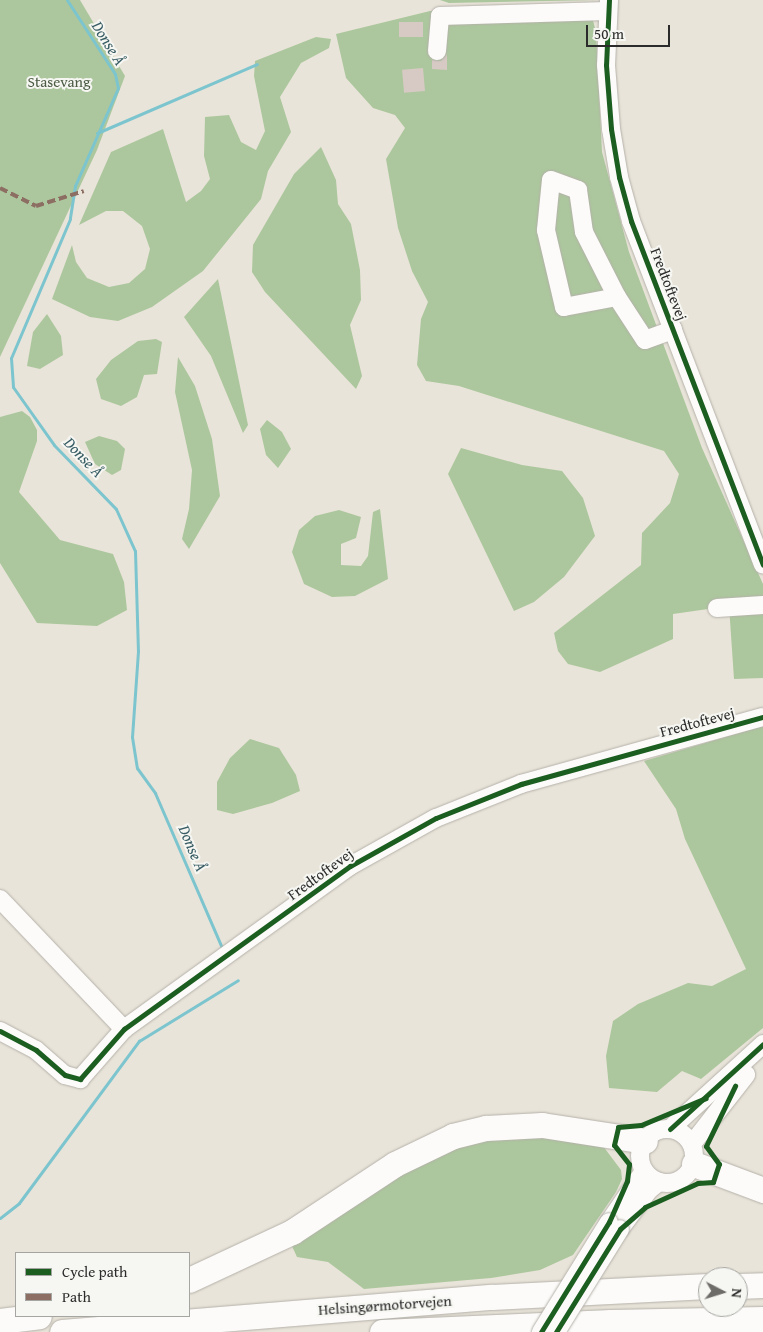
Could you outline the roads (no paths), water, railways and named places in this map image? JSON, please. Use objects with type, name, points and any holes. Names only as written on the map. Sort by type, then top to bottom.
[{"type":"highway","points":[[190,1280],[292,1232],[395,1164],[453,1136],[504,1126],[542,1125],[645,1141]]},
{"type":"highway","points":[[693,1154],[763,1190]]},
{"type":"highway","points":[[748,1286],[763,1286]]},
{"type":"highway","name":"Helsingørmotorvejen","points":[[62,1332],[492,1297],[698,1287]]},
{"type":"highway","points":[[0,1321],[31,1317]]},
{"type":"highway","name":"Helsingørmotorvejen","points":[[382,1332],[592,1322],[763,1319]]},
{"type":"street","name":"Fredtoftevej","points":[[437,51],[440,16],[608,6],[606,65],[610,129],[619,177],[631,221],[763,564]]},
{"type":"street","points":[[617,296],[564,307],[546,230],[551,180],[578,190],[584,232],[617,296],[645,340],[673,330]]},
{"type":"street","points":[[717,608],[763,605]]},
{"type":"street","name":"Fredtoftevej","points":[[0,1031],[36,1050],[65,1075],[80,1079],[124,1029],[350,866],[436,818],[521,784],[763,717]]},
{"type":"street","points":[[0,899],[124,1029]]},
{"type":"street","points":[[670,1129],[763,1044]]},
{"type":"street","points":[[693,1154],[679,1131],[670,1129],[656,1132],[645,1141],[640,1156],[644,1171],[659,1182],[668,1184],[684,1178],[693,1154],[735,1086],[763,1058]]},
{"type":"street","points":[[556,1332],[644,1171]]},
{"type":"street","points":[[541,1332],[614,1226],[659,1182]]},
{"type":"waterway","name":"Donse Å","points":[[67,0],[115,74],[118,88],[75,186],[70,219],[11,358],[13,387],[54,445],[116,509],[135,551],[138,651],[132,737],[137,768],[155,793],[222,948]]},
{"type":"waterway","points":[[97,133],[257,64]]},
{"type":"waterway","name":"Donse Å","points":[[0,1218],[19,1203],[139,1041],[238,980]]},
{"type":"park label","name":"Stasevang","points":[[59,82]]}]
